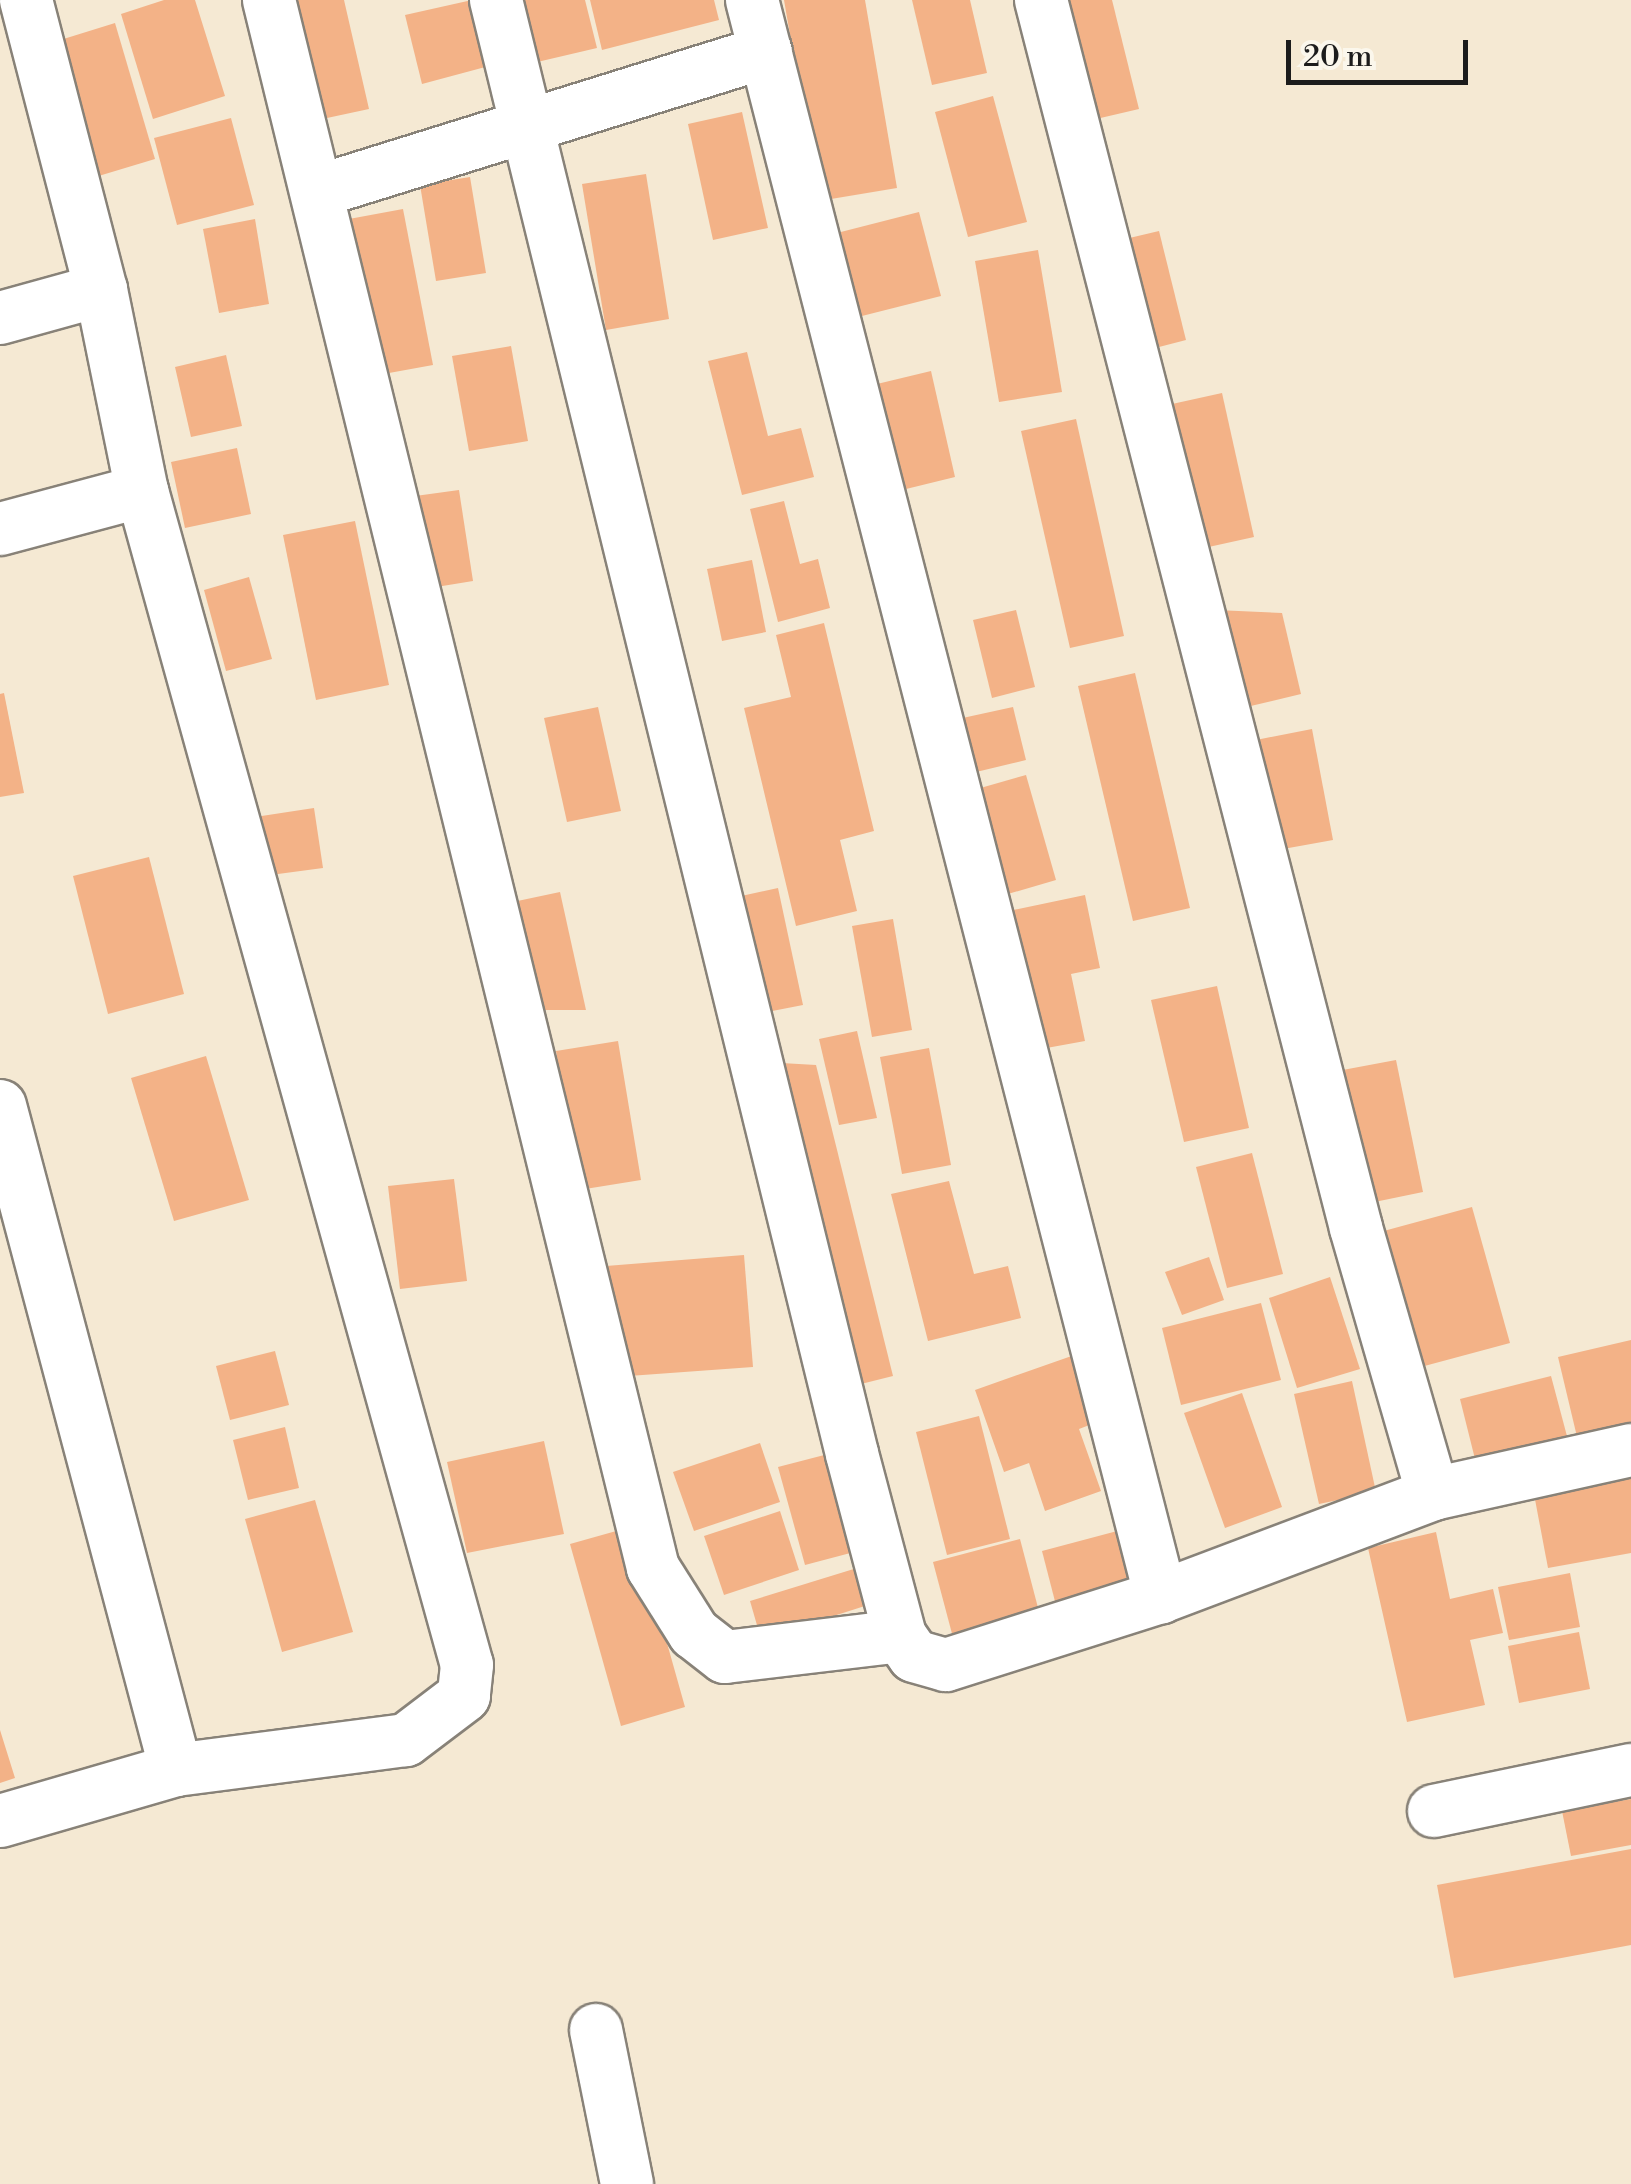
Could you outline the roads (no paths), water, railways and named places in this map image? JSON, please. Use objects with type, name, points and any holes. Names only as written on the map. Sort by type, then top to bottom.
[{"type":"street","points":[[0,1821],[176,1770],[406,1740],[464,1696],[466,1665],[142,491],[101,290],[26,0]]},
{"type":"street","points":[[269,0],[320,192],[653,1568],[694,1633],[725,1656],[900,1636]]},
{"type":"street","points":[[496,0],[900,1636],[924,1663],[946,1665],[1161,1598],[1433,1494],[1631,1450]]},
{"type":"street","points":[[752,0],[1161,1598]]},
{"type":"street","points":[[1041,0],[1351,1209],[1433,1494]]},
{"type":"street","points":[[320,192],[766,52]]},
{"type":"street","points":[[0,318],[101,290]]},
{"type":"street","points":[[0,529],[142,491]]},
{"type":"street","points":[[0,1106],[176,1770]]},
{"type":"street","points":[[1434,1810],[1631,1770]]},
{"type":"street","points":[[596,2030],[626,2184]]}]
